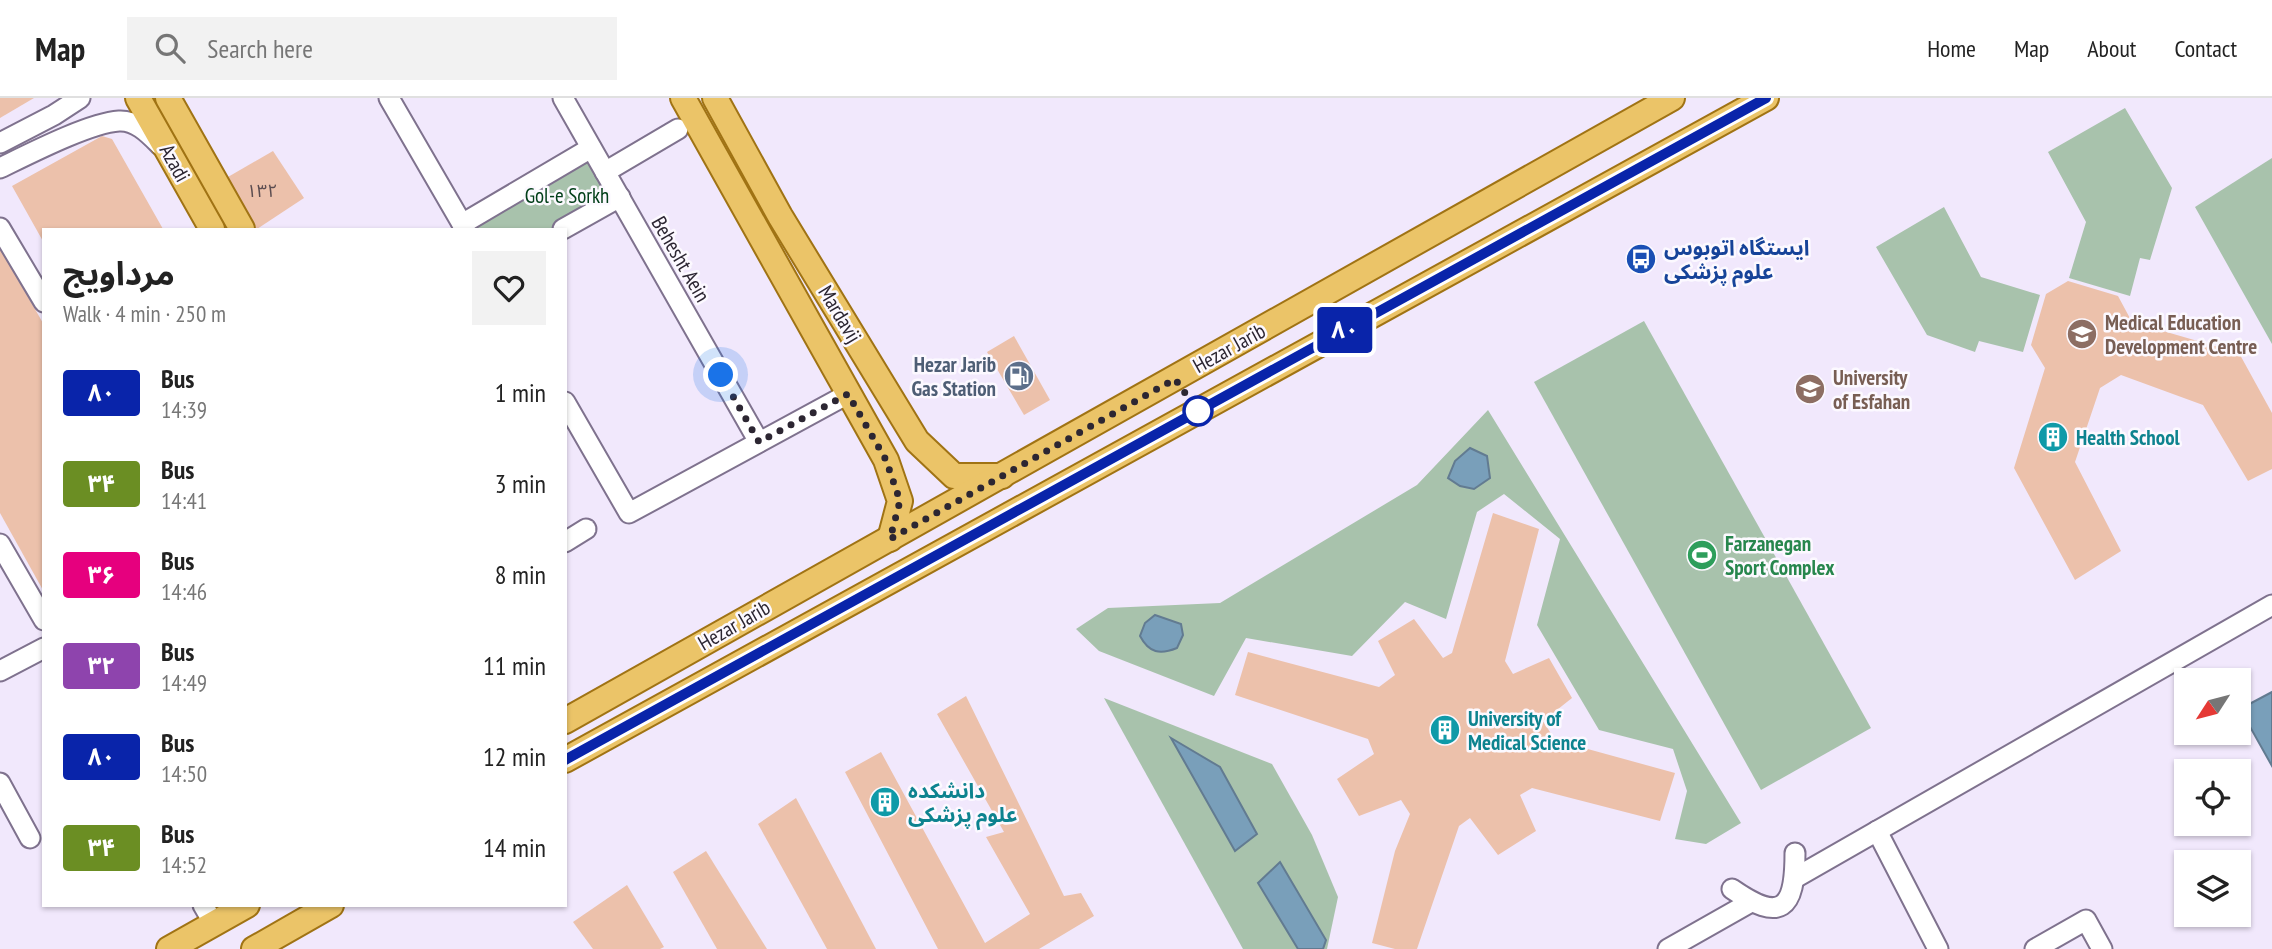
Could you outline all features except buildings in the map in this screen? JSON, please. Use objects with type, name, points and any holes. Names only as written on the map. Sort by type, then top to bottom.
[{"type":"main road","name":"Azadi","points":[[138,98],[211,228]]},
{"type":"main road","name":"Azadi","points":[[168,98],[241,228]]},
{"type":"main road","name":"Mardavij","points":[[683,98],[886,460],[900,501],[890,539]]},
{"type":"main road","name":"Mardavij","points":[[715,98],[780,216],[917,441],[954,476],[1003,476]]},
{"type":"main road","name":"Hezar Jarib","points":[[567,720],[1672,98]]},
{"type":"main road","name":"Hezar Jarib","points":[[567,759],[1766,98]]},
{"type":"main road","points":[[756,228],[780,216]]},
{"type":"main road","points":[[567,701],[600,701]]},
{"type":"main road","points":[[169,949],[209,914],[239,907]]},
{"type":"main road","points":[[254,949],[328,907]]},
{"type":"street","points":[[0,143],[80,98]]},
{"type":"street","points":[[389,98],[463,226],[592,148]]},
{"type":"street","name":"Behesht Aein","points":[[564,98],[759,442]]},
{"type":"street","points":[[0,168],[85,131],[120,121],[145,129],[175,162]]},
{"type":"street","points":[[606,172],[678,129]]},
{"type":"street","points":[[565,228],[620,197]]},
{"type":"street","points":[[0,228],[42,299]]},
{"type":"street","points":[[567,405],[629,513],[848,394]]},
{"type":"street","points":[[567,541],[586,529]]},
{"type":"street","points":[[0,544],[42,617]]},
{"type":"street","points":[[1795,878],[2272,605]]},
{"type":"street","points":[[0,671],[42,649]]},
{"type":"street","points":[[0,783],[30,838]]},
{"type":"street","points":[[1877,831],[1938,949]]},
{"type":"street","points":[[1732,889],[1751,902],[1769,908],[1779,906],[1789,898],[1795,878],[1795,853]]},
{"type":"street","points":[[1668,949],[1751,902]]},
{"type":"street","points":[[2035,949],[2086,920],[2102,949]]},
{"type":"green space","points":[[2125,108],[2172,188],[2150,260],[2140,258],[2130,296],[2069,278],[2086,222],[2048,152]]},
{"type":"green space","name":"Gol-e Sorkh","points":[[591,148],[620,197],[565,228],[467,228]]},
{"type":"green space","points":[[2272,158],[2272,344],[2195,207]]},
{"type":"green space","points":[[1944,207],[1981,277],[2040,295],[2023,352],[1979,341],[1975,352],[1927,335],[1876,247]]},
{"type":"green space","name":"Farzanegan Sport Complex","points":[[1644,321],[1871,728],[1761,790],[1534,382]]},
{"type":"green space","points":[[1488,410],[1741,823],[1706,844],[1675,839],[1687,791],[1673,749],[1599,730],[1537,625],[1560,539],[1504,494],[1477,512],[1446,619],[1405,602],[1352,656],[1246,638],[1214,696],[1099,651],[1076,629],[1108,608],[1220,603],[1417,485]]},
{"type":"green space","points":[[1104,698],[1272,764],[1312,835],[1338,897],[1327,949],[1243,949]]},
{"type":"water","points":[[1470,448],[1487,456],[1490,478],[1474,489],[1460,486],[1448,478],[1455,461]]},
{"type":"water","points":[[1155,615],[1181,624],[1183,635],[1177,648],[1160,652],[1143,642],[1140,636],[1145,623]]},
{"type":"water","points":[[2272,692],[2272,766],[2251,729],[2251,703]]},
{"type":"water","points":[[1171,738],[1220,767],[1257,834],[1235,851]]},
{"type":"water","points":[[1280,862],[1326,940],[1323,949],[1298,949],[1258,883]]},
{"type":"bus line","name":"۸۰","points":[[567,759],[1766,98]]},
{"type":"place","name":"ایستگاه اتوبوس علوم پزشکی","points":[[1641,259]]},
{"type":"place","name":"Medical Education Development Centre","points":[[2082,334]]},
{"type":"place","name":"Hezar Jarib Gas Station","points":[[1019,376]]},
{"type":"place","name":"University of Esfahan","points":[[1810,389]]},
{"type":"place","name":"Health School","points":[[2053,437]]},
{"type":"place","name":"Farzanegan Sport Complex","points":[[1702,555]]},
{"type":"place","name":"University of Medical Science","points":[[1445,730]]},
{"type":"place","name":"دانشکده علوم پزشکی","points":[[885,802]]},
{"type":"route","points":[[721,375],[759,442],[848,394],[886,460],[900,501],[890,539],[1175,379],[1198,411]]}]
